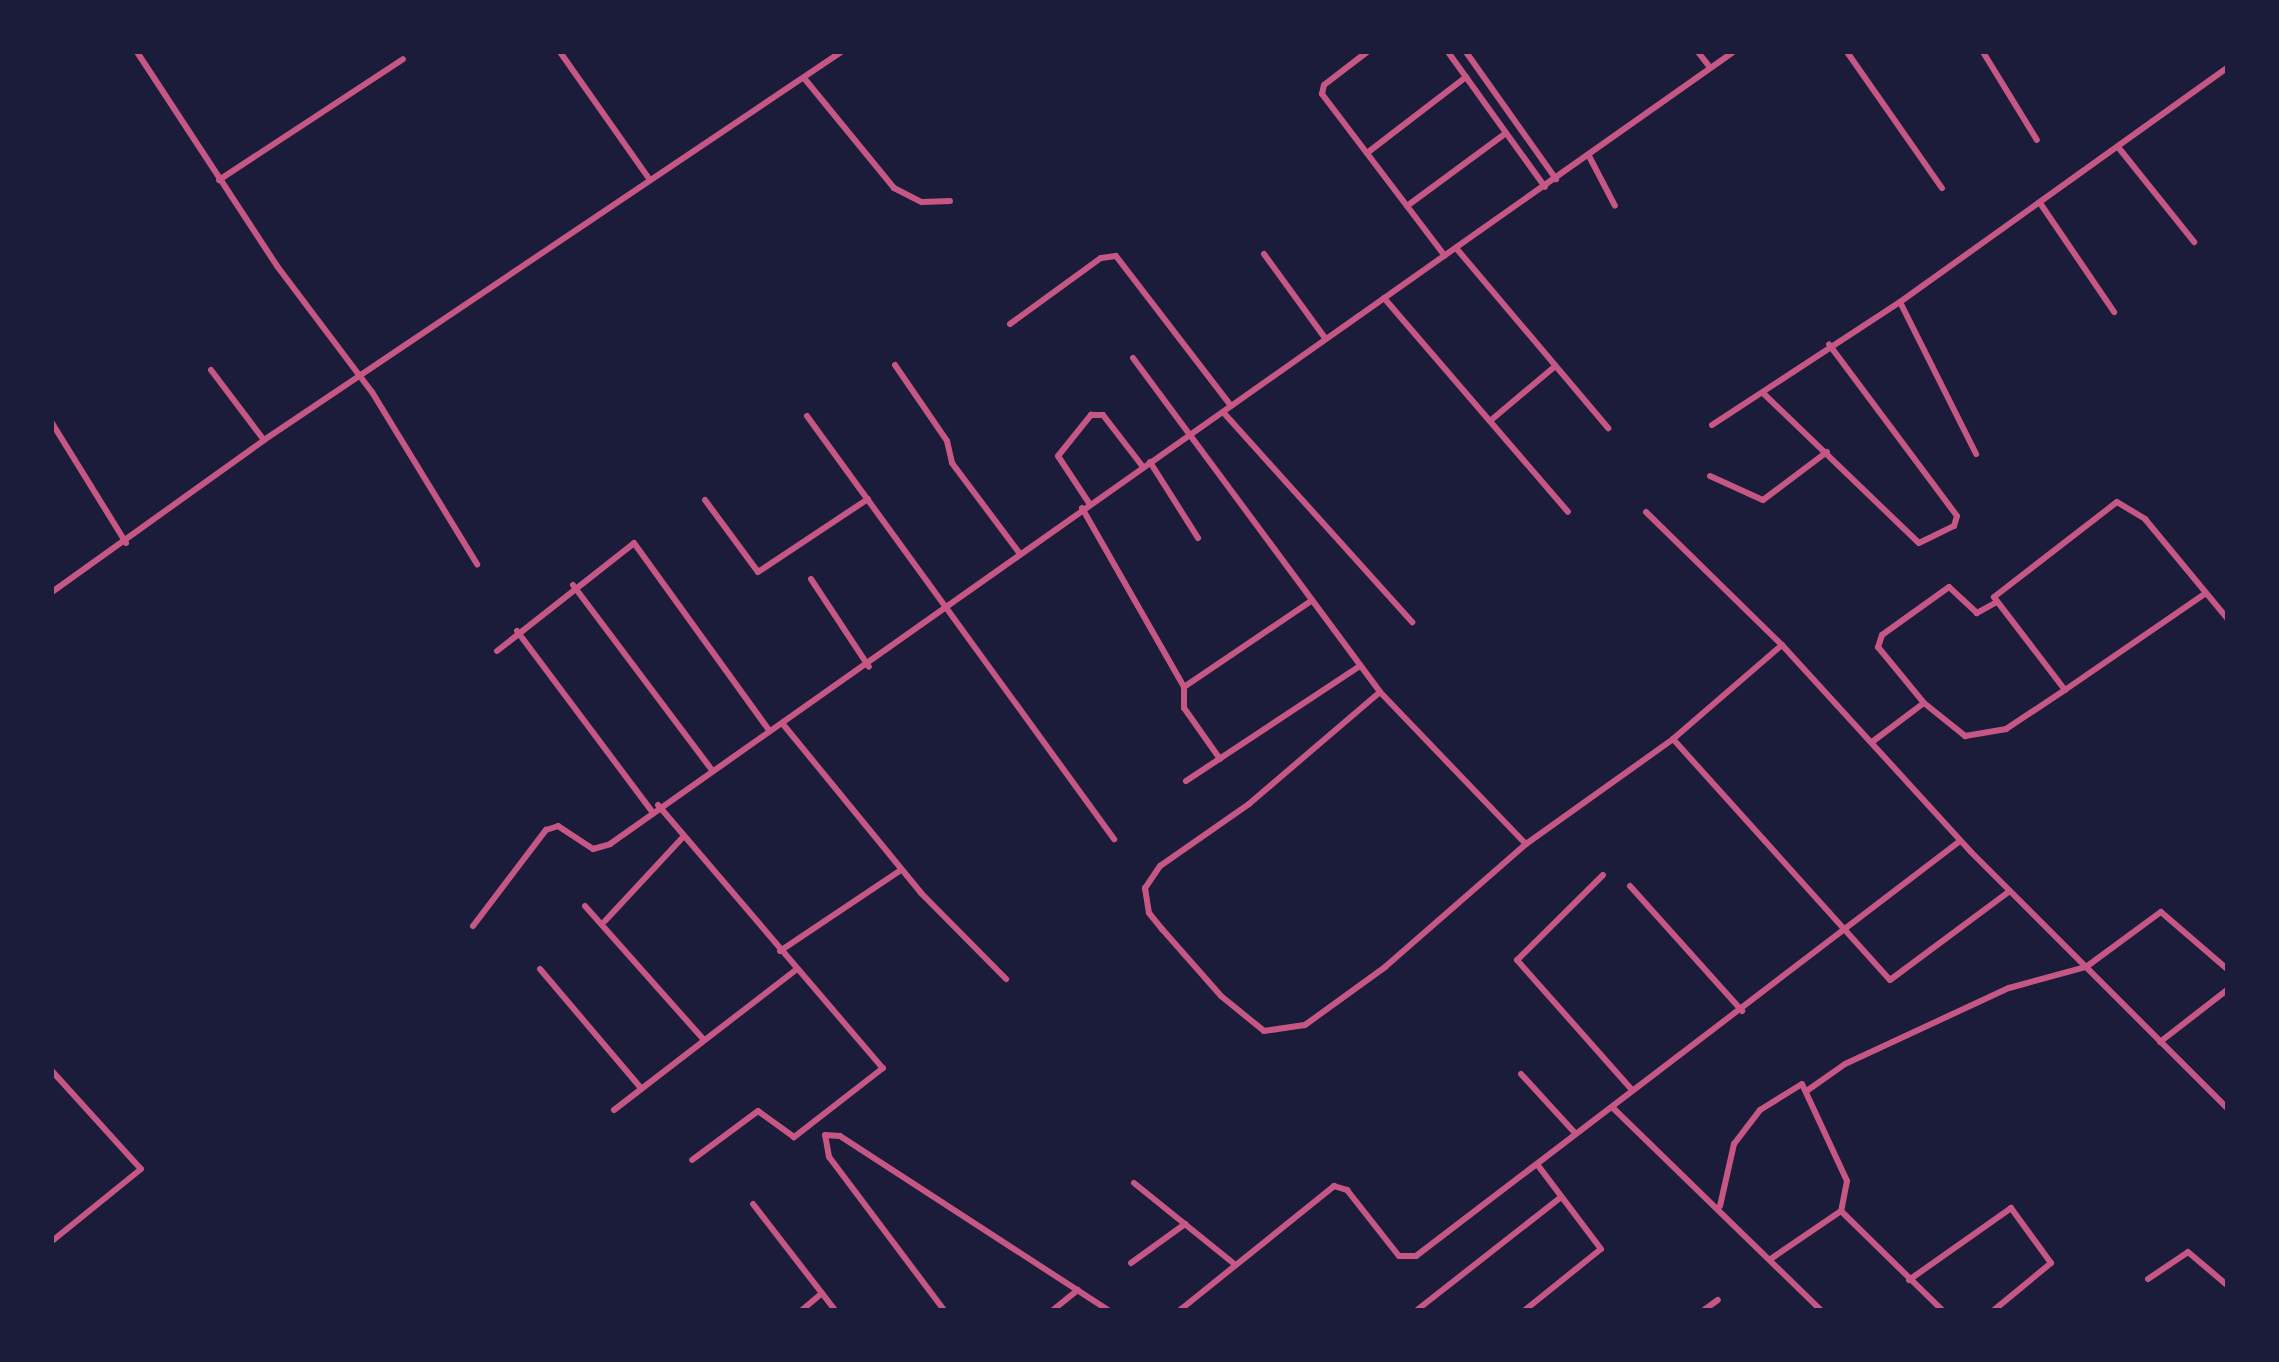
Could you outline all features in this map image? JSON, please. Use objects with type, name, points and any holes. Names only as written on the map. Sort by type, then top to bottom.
[{"type":"street","points":[[137,52],[219,180],[362,379],[477,564]]},
{"type":"street","points":[[560,52],[650,180]]},
{"type":"street","points":[[52,592],[126,543],[264,440],[351,381],[362,379],[841,52]]},
{"type":"street","points":[[1367,52],[1321,92],[1445,256]]},
{"type":"street","points":[[1448,52],[1545,187]]},
{"type":"street","points":[[1466,52],[1556,179]]},
{"type":"street","points":[[1698,52],[1708,65]]},
{"type":"street","points":[[473,926],[546,830],[558,826],[598,848],[769,730],[869,667],[1089,503],[1589,156],[1708,65],[1733,52]]},
{"type":"street","points":[[1847,52],[1942,188]]},
{"type":"street","points":[[1983,52],[2037,140]]},
{"type":"street","points":[[219,180],[403,59]]},
{"type":"street","points":[[1712,425],[1763,393],[1829,344],[1900,302],[2227,68]]},
{"type":"street","points":[[1367,153],[1466,77]]},
{"type":"street","points":[[804,78],[900,193],[930,204],[950,201]]},
{"type":"street","points":[[1407,206],[1506,133]]},
{"type":"street","points":[[2118,147],[2194,242]]},
{"type":"street","points":[[1589,156],[1615,206]]},
{"type":"street","points":[[2040,203],[2114,312]]},
{"type":"street","points":[[1456,248],[1553,368],[1608,428]]},
{"type":"street","points":[[1264,254],[1325,338]]},
{"type":"street","points":[[1010,324],[1101,258],[1116,256],[1231,406]]},
{"type":"street","points":[[1384,298],[1568,512]]},
{"type":"street","points":[[1900,302],[1976,454]]},
{"type":"street","points":[[1763,393],[1923,545],[1957,523],[1829,344]]},
{"type":"street","points":[[1133,358],[1380,692],[1526,844]]},
{"type":"street","points":[[895,365],[947,441],[952,463],[1020,554]]},
{"type":"street","points":[[1490,421],[1553,368]]},
{"type":"street","points":[[211,370],[264,440]]},
{"type":"street","points":[[1223,412],[1412,622]]},
{"type":"street","points":[[1089,503],[1058,456],[1091,415],[1103,415],[1147,465],[1198,538]]},
{"type":"street","points":[[807,416],[944,611],[1114,839]]},
{"type":"street","points":[[52,423],[126,543]]},
{"type":"street","points":[[1710,476],[1763,500],[1827,452]]},
{"type":"street","points":[[705,500],[758,572],[868,499]]},
{"type":"street","points":[[2065,690],[1995,603],[1996,589],[2117,502],[2145,519],[2227,618]]},
{"type":"street","points":[[1082,508],[1184,687],[1184,708],[1220,759]]},
{"type":"street","points":[[1646,512],[1782,645],[1960,841],[2227,1108]]},
{"type":"street","points":[[497,651],[573,585],[629,545],[638,546],[769,730]]},
{"type":"street","points":[[811,579],[869,667]]},
{"type":"street","points":[[573,585],[712,770]]},
{"type":"street","points":[[1995,603],[1977,613],[1949,587],[1877,641],[1924,703],[1965,736],[1989,736],[2065,690],[2206,593]]},
{"type":"street","points":[[1184,687],[1311,601]]},
{"type":"street","points":[[517,631],[651,810]]},
{"type":"street","points":[[1380,692],[1249,804],[1160,866],[1145,888],[1149,913],[1221,996],[1264,1031],[1305,1025],[1466,903],[1526,844],[1673,739],[1782,645]]},
{"type":"street","points":[[1186,781],[1360,666]]},
{"type":"street","points":[[1872,742],[1924,703]]},
{"type":"street","points":[[782,723],[901,870],[1006,979]]},
{"type":"street","points":[[1673,739],[1890,980],[2010,891]]},
{"type":"street","points":[[658,805],[682,838],[882,1073],[794,1137],[758,1111],[692,1160]]},
{"type":"street","points":[[605,921],[682,838]]},
{"type":"street","points":[[1180,1310],[1233,1263],[1341,1186],[1409,1259],[1742,1011],[1960,841]]},
{"type":"street","points":[[780,951],[901,870]]},
{"type":"street","points":[[1603,875],[1517,960],[1632,1090]]},
{"type":"street","points":[[1630,886],[1742,1011]]},
{"type":"street","points":[[585,906],[704,1040]]},
{"type":"street","points":[[1808,1090],[1845,1064],[2009,988],[2086,967],[2161,912],[2227,969]]},
{"type":"street","points":[[540,969],[641,1088]]},
{"type":"street","points":[[614,1110],[796,970]]},
{"type":"street","points":[[2160,1042],[2227,990]]},
{"type":"street","points":[[52,1071],[141,1169],[52,1241]]},
{"type":"street","points":[[1521,1074],[1576,1134]]},
{"type":"street","points":[[1720,1206],[1725,1161],[1760,1110],[1796,1083],[1808,1090],[1843,1165],[1841,1211],[1942,1310]]},
{"type":"street","points":[[1612,1107],[1720,1206],[1821,1310]]},
{"type":"street","points":[[944,1310],[829,1157],[825,1135],[840,1136],[1108,1310]]},
{"type":"street","points":[[1525,1310],[1601,1249],[1537,1164]]},
{"type":"street","points":[[1134,1183],[1233,1263]]},
{"type":"street","points":[[1417,1310],[1561,1197]]},
{"type":"street","points":[[753,1204],[835,1310]]},
{"type":"street","points":[[1909,1280],[2011,1208],[2051,1263],[1994,1310]]},
{"type":"street","points":[[1772,1258],[1841,1211]]},
{"type":"street","points":[[1131,1263],[1185,1224]]},
{"type":"street","points":[[2148,1279],[2188,1252],[2227,1285]]},
{"type":"street","points":[[1053,1310],[1078,1290]]},
{"type":"street","points":[[802,1310],[822,1293]]},
{"type":"street","points":[[1704,1310],[1718,1300]]}]
